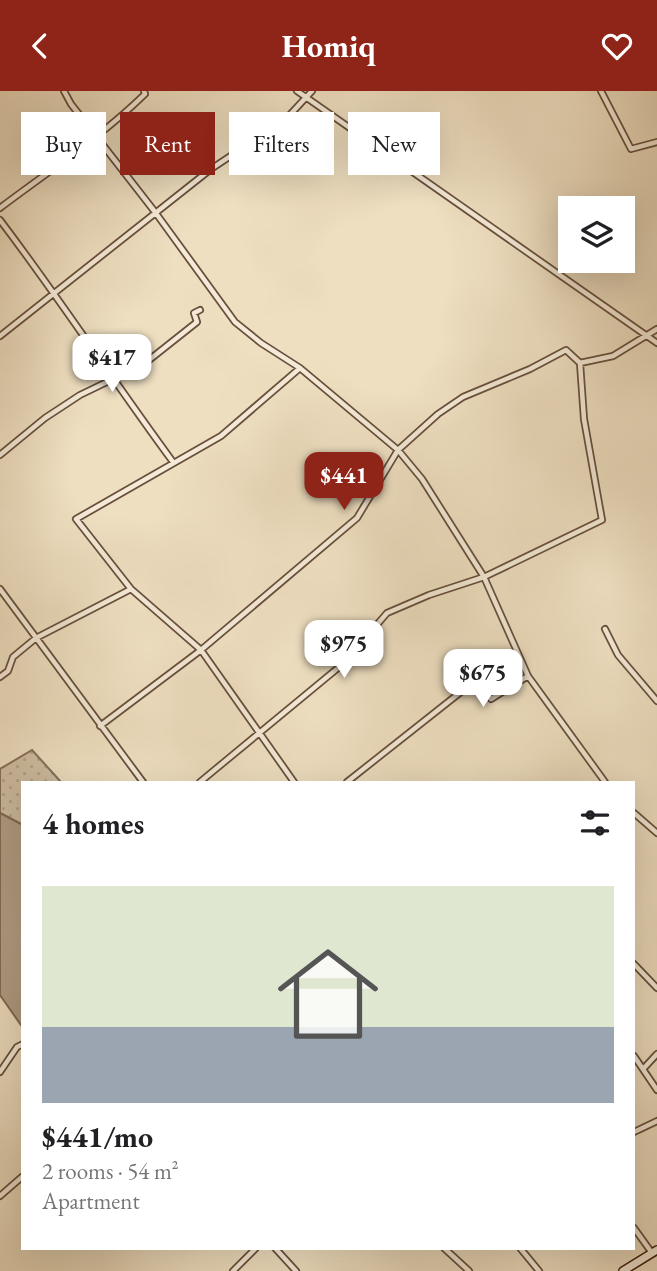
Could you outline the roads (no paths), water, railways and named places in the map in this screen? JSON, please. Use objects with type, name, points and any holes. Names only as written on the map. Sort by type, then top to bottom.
[{"type":"street","points":[[64,91],[79,112]]},
{"type":"street","points":[[106,128],[136,103],[145,94],[144,91]]},
{"type":"street","points":[[297,91],[657,343]]},
{"type":"street","points":[[0,336],[211,169],[286,120],[312,91]]},
{"type":"street","points":[[601,91],[631,149],[657,142]]},
{"type":"street","points":[[106,150],[235,322],[261,343],[300,368],[398,450],[422,479],[484,577],[528,676],[604,781]]},
{"type":"street","points":[[0,208],[45,175]]},
{"type":"street","points":[[0,220],[56,293],[112,379],[173,462]]},
{"type":"street","points":[[0,455],[45,418],[144,363],[197,322],[194,313],[200,310]]},
{"type":"street","points":[[580,363],[613,356],[657,329]]},
{"type":"street","points":[[100,726],[201,650],[357,518],[398,450],[414,434],[463,397],[530,369],[566,350],[580,363],[584,419],[602,520],[484,577],[429,595],[387,613],[344,663],[201,781]]},
{"type":"street","points":[[293,781],[201,650],[131,589],[76,519],[221,436],[300,368]]},
{"type":"street","points":[[0,589],[142,781]]},
{"type":"street","points":[[0,677],[8,671],[13,657],[36,638],[131,589]]},
{"type":"street","points":[[604,629],[618,655],[657,701]]},
{"type":"street","points":[[348,781],[476,680],[491,699],[528,676]]},
{"type":"street","points":[[635,814],[657,832]]},
{"type":"street","points":[[635,823],[641,818]]},
{"type":"street","points":[[635,965],[657,988]]},
{"type":"street","points":[[0,1072],[16,1047],[21,1045]]},
{"type":"street","points":[[644,1068],[657,1054]]},
{"type":"street","points":[[635,1057],[657,1090]]},
{"type":"street","points":[[635,1132],[657,1121]]},
{"type":"street","points":[[0,1196],[21,1178]]},
{"type":"street","points":[[623,1271],[654,1251],[635,1229]]},
{"type":"street","points":[[233,1271],[254,1250]]},
{"type":"street","points":[[277,1250],[296,1271]]},
{"type":"street","points":[[446,1250],[469,1271]]},
{"type":"street","points":[[522,1250],[539,1271]]}]
